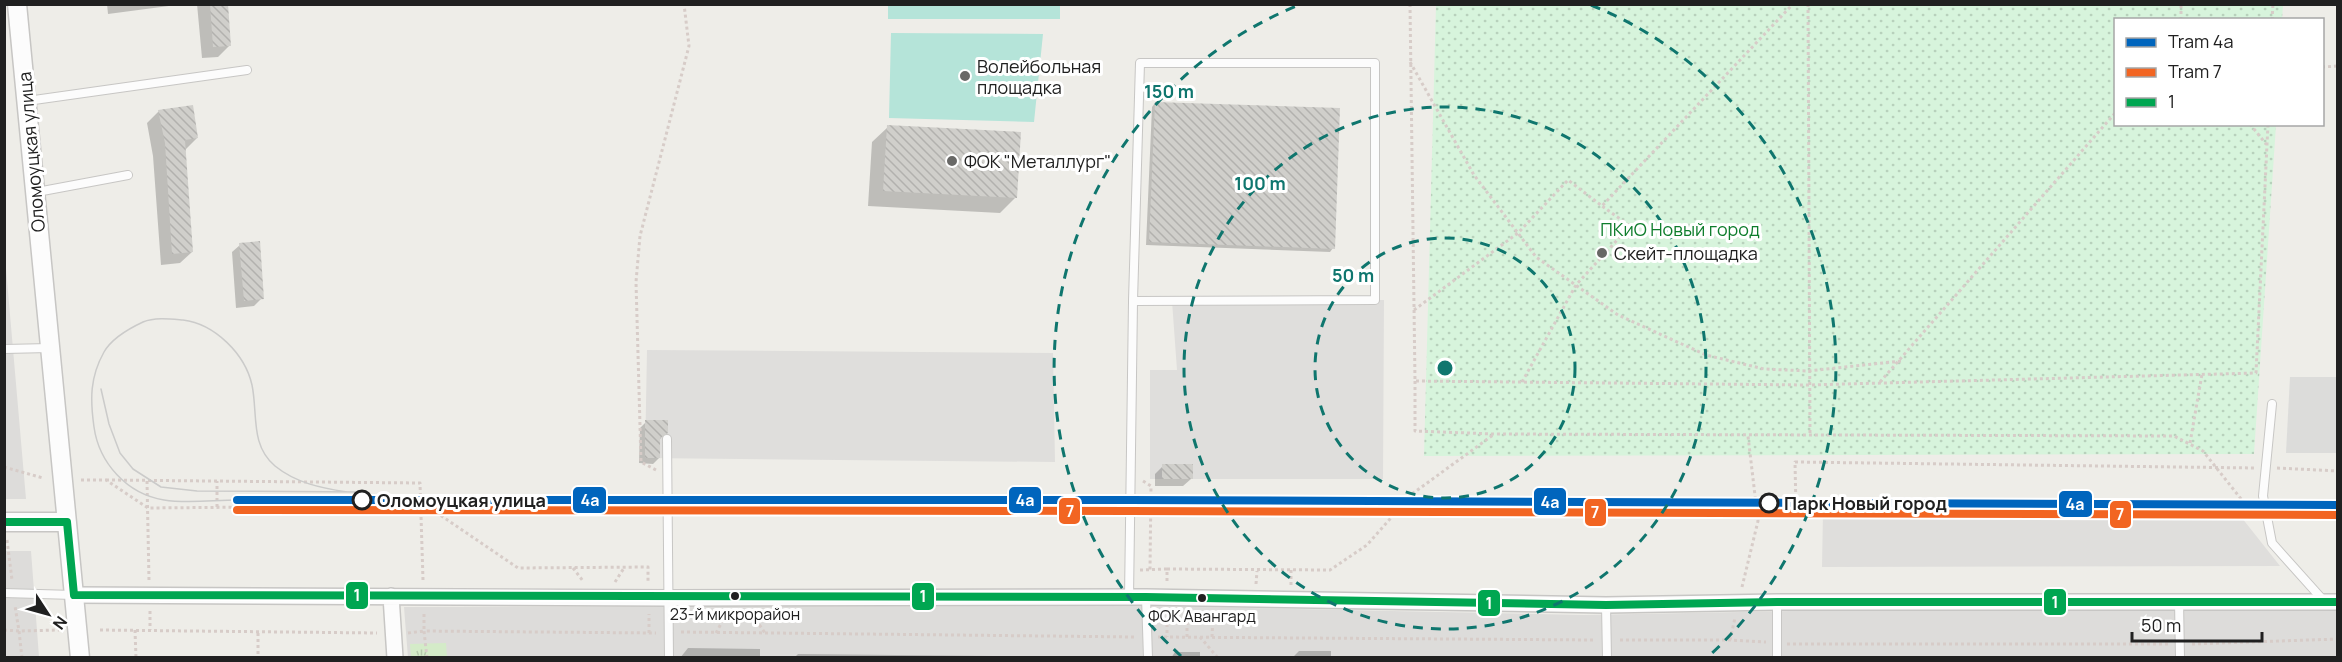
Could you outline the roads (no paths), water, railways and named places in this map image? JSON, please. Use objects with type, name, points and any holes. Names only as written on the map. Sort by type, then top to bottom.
[{"type":"street","name":"Оломоуцкая улица","points":[[17,4],[16,28],[27,101],[80,657]]},
{"type":"street","points":[[4,522],[67,522]]},
{"type":"street","points":[[74,595],[670,598],[1146,597],[1606,605],[1777,602],[2331,602]]},
{"type":"street","points":[[391,596],[395,657]]},
{"type":"lane","points":[[1129,598],[1132,300],[1140,63],[1375,63],[1375,300],[1132,300]]},
{"type":"lane","points":[[27,101],[247,70]]},
{"type":"lane","points":[[35,192],[128,175]]},
{"type":"lane","points":[[4,349],[50,348]]},
{"type":"lane","points":[[2272,404],[2264,468],[2263,504],[2272,543],[2331,602]]},
{"type":"lane","points":[[668,439],[669,657]]},
{"type":"lane","points":[[4,592],[74,595]]},
{"type":"lane","points":[[1146,597],[1148,657]]},
{"type":"lane","points":[[2179,601],[2180,657]]},
{"type":"lane","points":[[1777,602],[1777,657]]},
{"type":"lane","points":[[1606,605],[1607,657]]},
{"type":"tram line","points":[[237,500],[182,502],[151,497],[127,484],[109,464],[102,453],[94,427],[92,388],[99,361],[111,342],[121,334],[153,319],[183,320],[206,327],[217,334],[236,352],[248,373],[254,396],[258,439],[267,458],[283,472],[300,481],[347,492]]},
{"type":"tram line","points":[[101,389],[109,424],[120,453],[133,469],[161,487],[197,491],[362,492]]},
{"type":"tram line","name":"4а","points":[[237,500],[1129,500],[2338,505]]},
{"type":"tram line","name":"7","points":[[237,510],[2338,515]]},
{"type":"place","name":"Волейбольная площадка","points":[[965,76]]},
{"type":"place","name":"ФОК \"Металлург\"","points":[[952,161]]},
{"type":"place","name":"Скейт-площадка","points":[[1602,253]]},
{"type":"place","name":"Оломоуцкая улица","points":[[362,500]]},
{"type":"place","name":"Парк Новый город","points":[[1769,503]]},
{"type":"place","name":"23-й микрорайон","points":[[735,596]]},
{"type":"place","name":"ФОК Авангард","points":[[1202,598]]},
{"type":"park label","name":"ПКиО Новый город","points":[[1680,229]]}]
